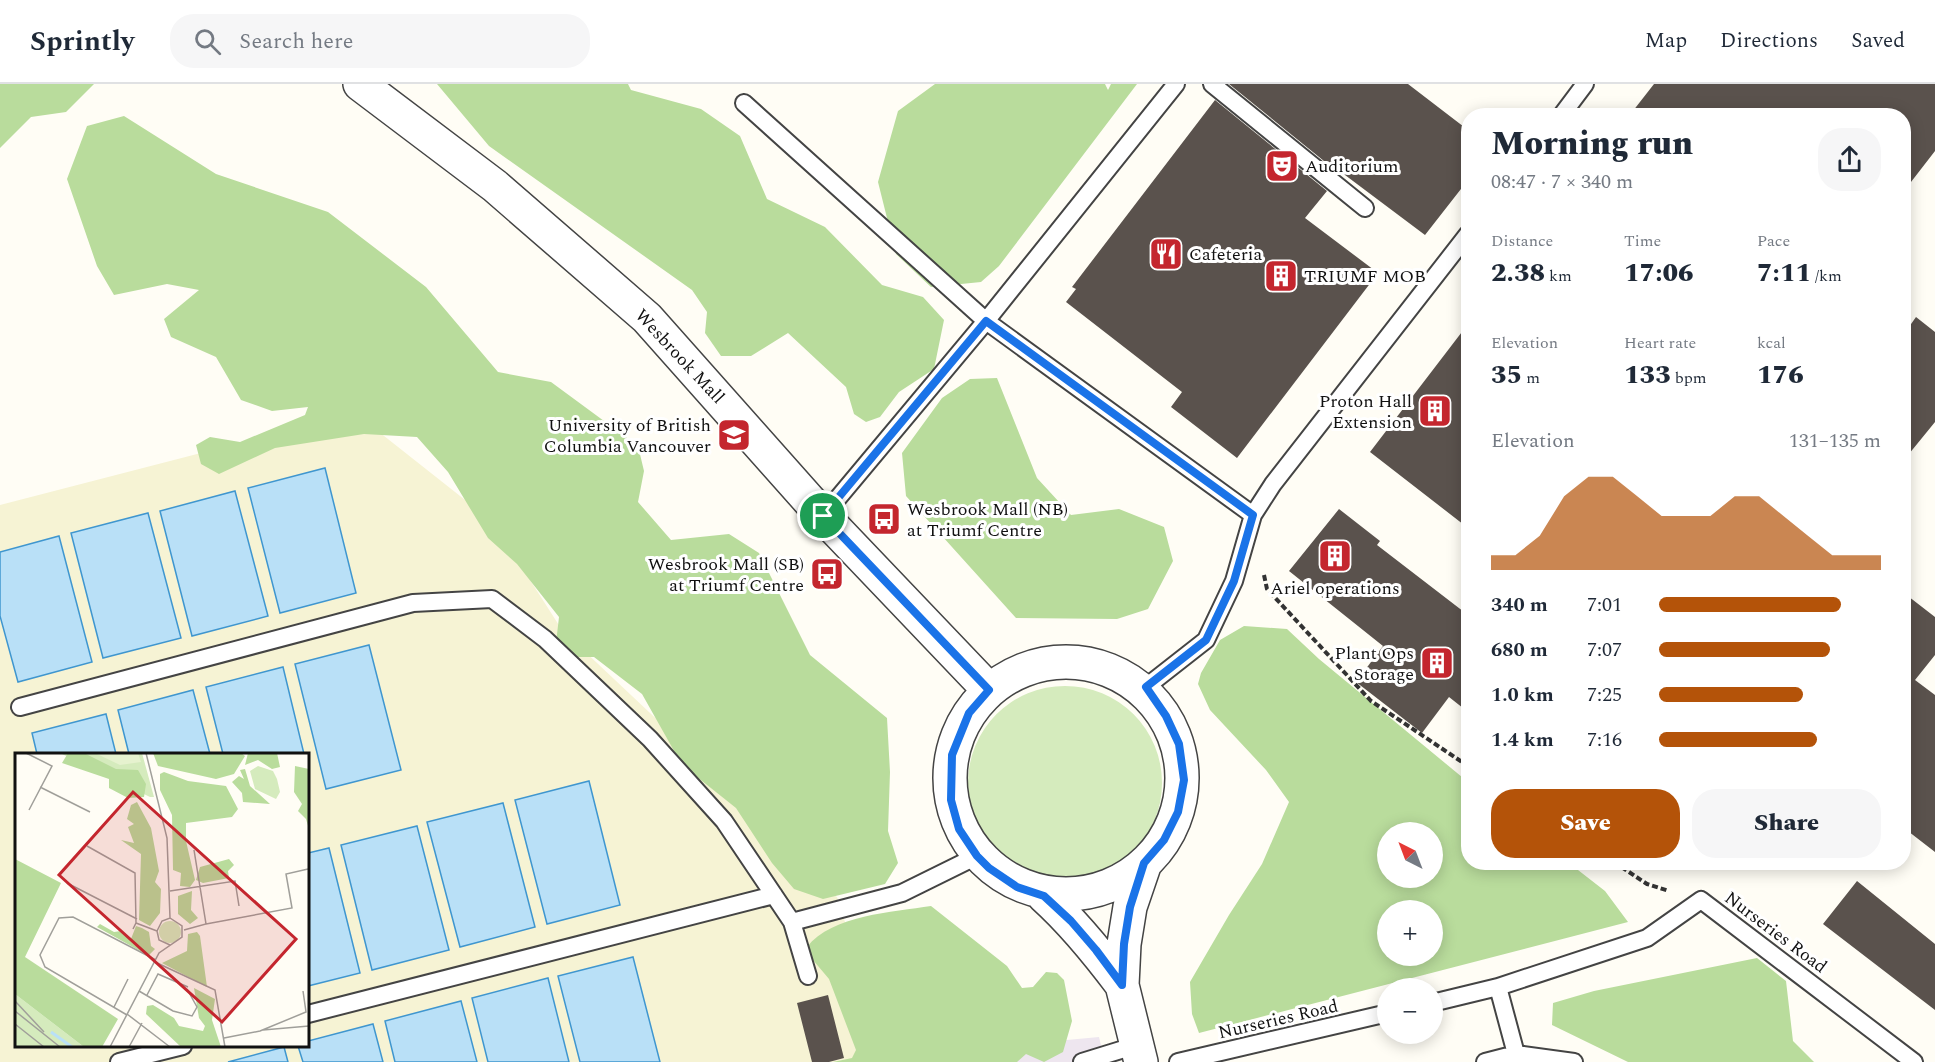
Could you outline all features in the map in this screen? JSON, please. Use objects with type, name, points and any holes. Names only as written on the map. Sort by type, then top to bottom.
[{"type":"street","name":"Wesbrook Mall","points":[[360,84],[495,186],[647,318],[823,516],[989,690]]},
{"type":"street","points":[[1072,660],[1111,667],[1146,687],[1166,716],[1179,744],[1184,780],[1178,812],[1164,840],[1144,863],[1102,887],[1075,893],[1044,896],[1017,887],[989,868],[977,856],[959,829],[951,800],[952,755],[969,713],[989,690],[1032,666],[1072,660]]},
{"type":"street","points":[[1139,1054],[1122,985],[1124,944],[1130,907],[1144,863]]},
{"type":"street","points":[[1044,896],[1071,921],[1122,985]]},
{"type":"lane","points":[[823,516],[986,321],[1176,84]]},
{"type":"lane","points":[[1212,84],[1365,208]]},
{"type":"lane","points":[[1567,108],[1586,84]]},
{"type":"lane","points":[[744,103],[986,321],[1253,515]]},
{"type":"lane","points":[[1146,687],[1206,640],[1234,581],[1253,515],[1273,484],[1461,243]]},
{"type":"lane","points":[[20,706],[413,603],[492,599],[545,639],[650,739],[724,821],[792,922],[808,976]]},
{"type":"lane","points":[[792,922],[902,893],[977,856]]},
{"type":"lane","points":[[309,1014],[774,895]]},
{"type":"lane","name":"Nurseries Road","points":[[1443,1000],[1498,987],[1647,938],[1701,900],[1914,1062]]},
{"type":"lane","points":[[1498,987],[1516,1053]]},
{"type":"lane","name":"Nurseries Road","points":[[1178,1062],[1377,1016]]},
{"type":"lane","points":[[119,1062],[179,1047]]},
{"type":"lane","points":[[1485,1062],[1516,1053],[1575,1062]]},
{"type":"lane","points":[[1082,1062],[1139,1054]]},
{"type":"path","points":[[1263,568],[1267,589],[1371,701],[1461,761]]},
{"type":"path","points":[[1626,870],[1647,884],[1701,900]]},
{"type":"shaded area","points":[[355,413],[493,522],[562,630],[719,778],[791,866],[837,897],[888,1057],[869,1062],[0,1062],[0,505]]},
{"type":"shaded area","points":[[1099,1037],[1105,1062],[869,1062],[888,1057]]},
{"type":"green space","points":[[0,84],[94,84],[66,112],[31,117],[0,148]]},
{"type":"green space","points":[[437,84],[628,84],[631,90],[701,109],[740,136],[767,199],[825,227],[882,285],[923,297],[944,320],[934,369],[899,392],[880,417],[866,422],[854,414],[846,387],[788,333],[751,356],[721,356],[705,333],[707,312],[692,290],[489,146]]},
{"type":"green space","points":[[935,84],[1105,84],[1108,90],[1111,84],[1137,84],[999,266],[981,282],[931,287],[896,254],[878,182],[898,111]]},
{"type":"green space","points":[[124,116],[216,174],[328,212],[426,287],[498,372],[551,382],[638,446],[644,471],[638,502],[671,540],[729,534],[759,553],[810,655],[887,718],[890,772],[888,831],[898,863],[885,884],[823,899],[794,889],[772,863],[736,808],[682,765],[642,694],[594,657],[568,657],[556,643],[559,617],[517,564],[488,538],[448,472],[417,437],[364,434],[275,448],[219,474],[201,464],[196,445],[210,437],[240,442],[305,415],[308,407],[272,411],[241,400],[216,357],[171,337],[164,319],[199,290],[167,284],[114,295],[97,266],[67,179],[87,126]]},
{"type":"green space","points":[[997,378],[1037,478],[1071,515],[1119,509],[1164,527],[1173,561],[1148,609],[1117,619],[1016,618],[906,496],[902,453],[942,398],[970,379]]},
{"type":"green space","points":[[1244,626],[1287,629],[1319,659],[1461,776],[1461,870],[1578,870],[1605,891],[1628,922],[1412,978],[1377,978],[1377,987],[1199,1033],[1192,1014],[1190,982],[1262,864],[1289,802],[1266,770],[1210,710],[1198,684],[1201,673],[1220,640]]},
{"type":"green space","points":[[1075,686],[1111,697],[1134,714],[1146,729],[1155,746],[1161,764],[1161,802],[1155,820],[1146,837],[1134,852],[1119,864],[1102,873],[1084,879],[1055,880],[1019,869],[990,845],[979,829],[969,802],[968,773],[979,737],[1003,708],[1019,697],[1046,687]]},
{"type":"green space","points":[[931,906],[1007,966],[1022,988],[1033,987],[1046,972],[1057,973],[1064,980],[1072,1021],[1063,1052],[1044,1062],[1026,1054],[1017,1062],[833,1062],[852,1058],[856,1050],[829,979],[813,960],[807,947],[818,936],[847,922],[882,913]]},
{"type":"green space","points":[[1757,958],[1786,981],[1793,1041],[1814,1062],[1628,1062],[1552,1025],[1553,1003],[1594,991]]},
{"type":"water","points":[[325,468],[356,593],[280,613],[248,488]]},
{"type":"water","points":[[235,491],[268,616],[192,636],[160,511]]},
{"type":"water","points":[[148,513],[181,638],[103,658],[71,533]]},
{"type":"water","points":[[59,536],[92,662],[18,682],[0,616],[0,552]]},
{"type":"water","points":[[369,645],[401,770],[326,789],[295,664]]},
{"type":"water","points":[[283,667],[304,753],[223,753],[206,687]]},
{"type":"water","points":[[193,690],[210,753],[129,753],[118,710]]},
{"type":"water","points":[[106,714],[116,753],[37,753],[32,733]]},
{"type":"water","points":[[589,781],[620,905],[547,924],[515,800]]},
{"type":"water","points":[[503,803],[535,927],[460,947],[427,822]]},
{"type":"water","points":[[417,826],[449,950],[372,970],[341,845]]},
{"type":"water","points":[[329,848],[360,973],[309,986],[309,853]]},
{"type":"water","points":[[633,957],[660,1062],[580,1062],[558,976]]},
{"type":"water","points":[[548,978],[569,1062],[488,1062],[472,998]]},
{"type":"water","points":[[461,1001],[477,1062],[395,1062],[385,1021]]},
{"type":"water","points":[[373,1024],[383,1062],[303,1062],[298,1047],[309,1047],[309,1041]]},
{"type":"water","points":[[284,1047],[288,1062],[228,1062]]},
{"type":"building","points":[[1229,84],[1408,84],[1461,125],[1461,189],[1425,235],[1341,172],[1340,174]]},
{"type":"building","points":[[1654,84],[1935,84],[1935,151],[1911,182],[1911,108],[1635,108]]},
{"type":"building","name":"TRIUMF MOB","points":[[1215,100],[1327,191],[1305,218],[1378,273],[1237,458],[1171,407],[1182,392],[1066,302],[1076,289],[1072,287]]},
{"type":"building","points":[[1916,317],[1935,332],[1935,422],[1911,451],[1911,324]]},
{"type":"building","name":"Proton Hall Extension","points":[[1461,333],[1461,523],[1370,452]]},
{"type":"building","points":[[1339,509],[1380,541],[1377,545],[1461,610],[1461,706],[1449,697],[1422,733],[1356,682],[1383,646],[1289,571]]},
{"type":"building","points":[[1911,598],[1935,617],[1935,655],[1915,680],[1935,695],[1935,852],[1911,833]]},
{"type":"building","points":[[1857,881],[1935,944],[1935,1010],[1823,924]]},
{"type":"building","points":[[828,995],[844,1058],[829,1062],[812,1062],[797,1003]]},
{"type":"place","name":"Auditorium","points":[[1282,166]]},
{"type":"place","name":"Cafeteria","points":[[1166,254]]},
{"type":"place","name":"TRIUMF MOB","points":[[1281,276]]},
{"type":"place","name":"Proton Hall Extension","points":[[1435,411]]},
{"type":"place","name":"University of British Columbia Vancouver","points":[[734,435]]},
{"type":"place","name":"Wesbrook Mall (NB) at Triumf Centre","points":[[884,519]]},
{"type":"place","name":"Ariel operations","points":[[1335,556]]},
{"type":"place","name":"Wesbrook Mall (SB) at Triumf Centre","points":[[827,574]]},
{"type":"place","name":"Plant Ops Storage","points":[[1437,663]]},
{"type":"route","points":[[986,321],[1253,515],[1234,581],[1206,640],[1146,687],[1166,716],[1179,744],[1184,780],[1178,812],[1164,840],[1144,863],[1130,907],[1124,944],[1122,985],[1071,921],[1044,896],[1017,887],[989,868],[977,856],[959,829],[951,800],[952,755],[969,713],[989,690],[823,516],[986,321]]}]
